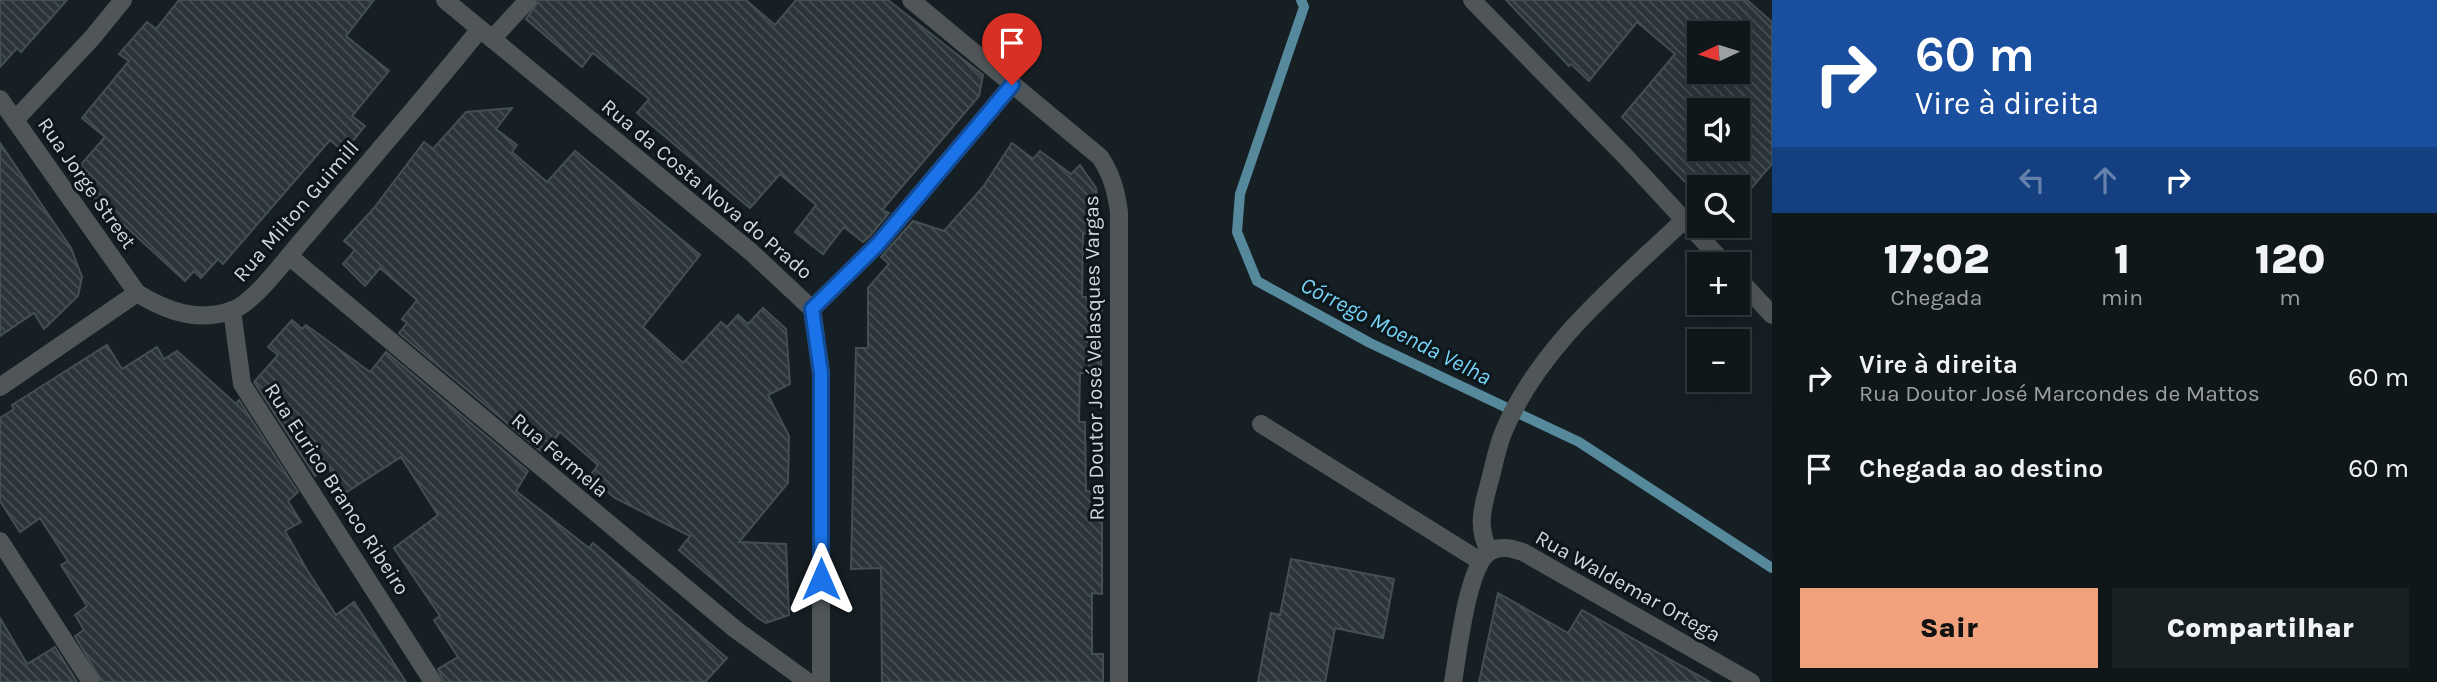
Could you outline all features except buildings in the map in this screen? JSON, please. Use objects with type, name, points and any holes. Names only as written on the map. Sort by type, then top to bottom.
[{"type":"street","points":[[15,120],[92,38],[123,0]]},
{"type":"street","name":"Rua da Costa Nova do Prado","points":[[445,0],[751,252],[812,309],[821,373],[821,682]]},
{"type":"street","name":"Rua Milton Guimill","points":[[137,293],[158,306],[183,315],[232,310],[243,304],[486,34],[528,0]]},
{"type":"street","name":"Rua Doutor José Velasques Vargas","points":[[911,0],[1100,157],[1110,172],[1116,189],[1119,212],[1119,682]]},
{"type":"street","points":[[1472,0],[1615,145],[1714,252]]},
{"type":"street","points":[[812,309],[878,244],[1012,85]]},
{"type":"street","name":"Rua Jorge Street","points":[[0,99],[137,293]]},
{"type":"street","points":[[1453,682],[1472,582],[1485,556],[1480,518],[1502,434],[1533,376],[1577,323],[1684,220]]},
{"type":"street","name":"Rua Fermela","points":[[289,256],[725,621],[808,682]]},
{"type":"street","points":[[1750,291],[1772,315]]},
{"type":"street","points":[[0,387],[137,293]]},
{"type":"street","name":"Rua Eurico Branco Ribeiro","points":[[232,310],[242,384],[433,682]]},
{"type":"street","points":[[1261,424],[1485,556]]},
{"type":"street","points":[[0,541],[91,682]]},
{"type":"street","name":"Rua Waldemar Ortega","points":[[1485,556],[1499,548],[1523,552],[1751,682]]},
{"type":"waterway","name":"Córrego Moenda Velha","points":[[1301,0],[1304,7],[1240,194],[1237,232],[1257,281],[1370,343],[1579,442],[1772,568]]},
{"type":"route","points":[[821,579],[821,373],[812,309],[878,244],[1012,85]]}]
